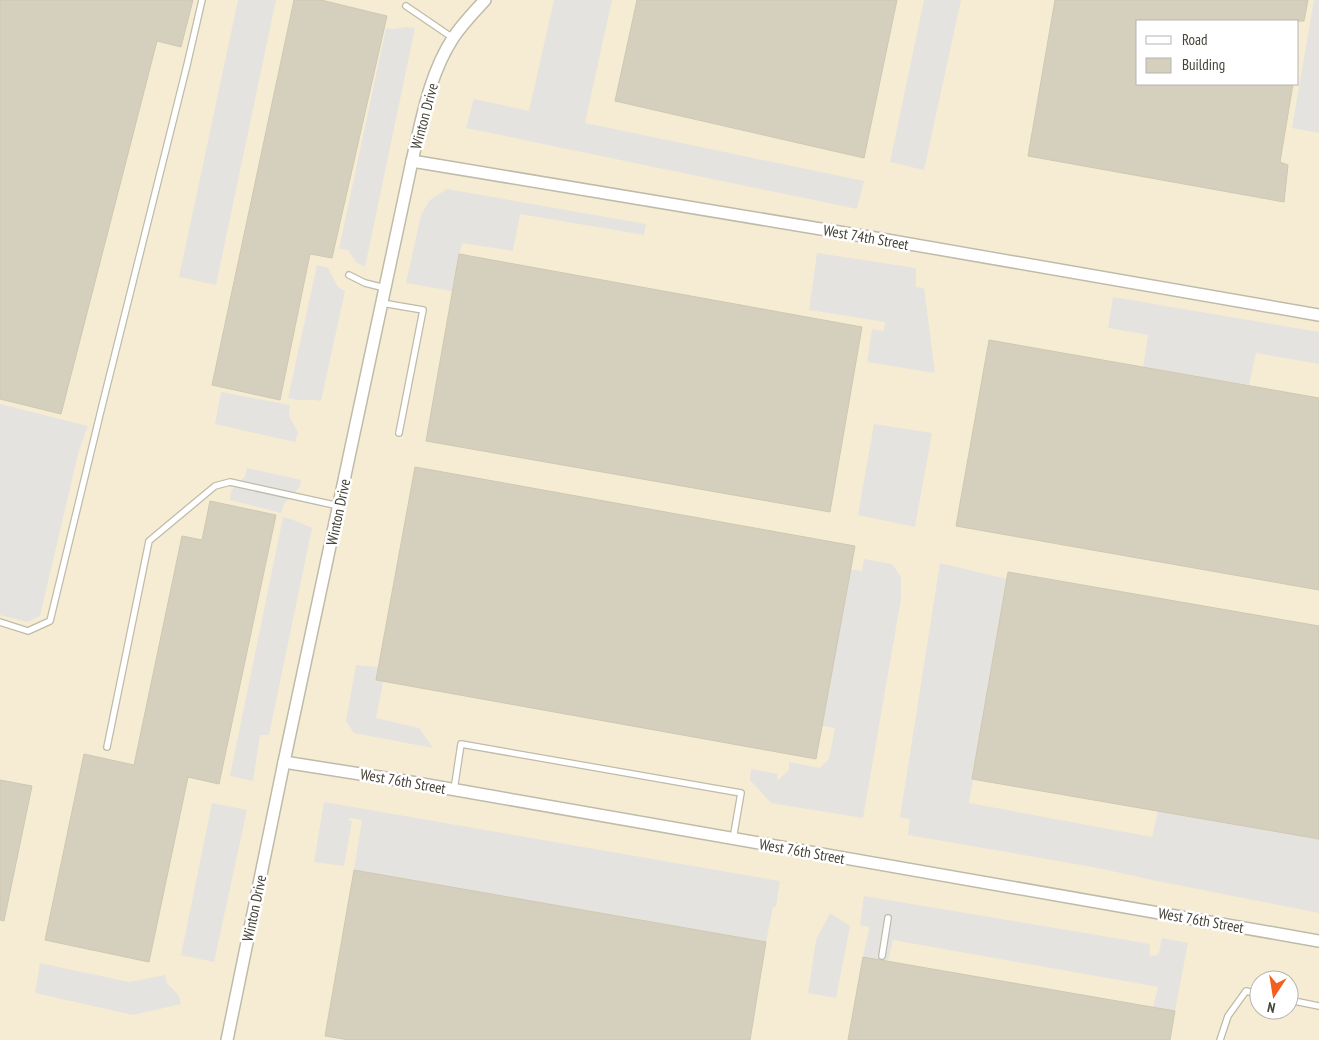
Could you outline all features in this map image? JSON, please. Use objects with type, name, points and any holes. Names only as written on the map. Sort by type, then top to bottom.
[{"type":"street","name":"Winton Drive","points":[[227,1040],[284,762],[412,161],[429,91],[439,63],[453,38],[485,0]]},
{"type":"street","name":"West 74th Street","points":[[412,161],[1319,315]]},
{"type":"street","name":"West 76th Street","points":[[284,762],[1319,940]]},
{"type":"lane","points":[[0,622],[28,631],[50,621],[202,0]]},
{"type":"lane","points":[[406,6],[453,38]]},
{"type":"lane","points":[[349,274],[365,283],[385,288]]},
{"type":"lane","points":[[382,302],[423,310],[399,433]]},
{"type":"lane","points":[[107,747],[149,540],[215,486],[230,482],[339,506]]},
{"type":"lane","points":[[454,790],[461,744],[548,759],[741,793],[733,839]]},
{"type":"lane","points":[[882,956],[888,918]]},
{"type":"lane","points":[[1220,1040],[1228,1016],[1246,991],[1249,992]]},
{"type":"lane","points":[[1299,1002],[1319,1006]]},
{"type":"shaded area","points":[[0,0],[1319,0],[1319,1040],[0,1040]]},
{"type":"shaded area","points":[[238,0],[276,0],[216,285],[179,277]]},
{"type":"shaded area","points":[[554,0],[612,0],[585,123],[864,181],[857,209],[466,128],[474,99],[529,111]]},
{"type":"shaded area","points":[[924,0],[961,0],[924,170],[890,162]]},
{"type":"shaded area","points":[[1314,0],[1319,0],[1319,133],[1292,128]]},
{"type":"shaded area","points":[[386,28],[415,28],[365,267],[356,262],[348,250],[339,249]]},
{"type":"shaded area","points":[[447,189],[646,224],[644,235],[520,214],[513,251],[462,243],[452,291],[406,283],[421,215],[430,200]]},
{"type":"shaded area","points":[[817,253],[916,268],[916,287],[924,288],[935,373],[867,362],[872,329],[884,331],[885,322],[809,310]]},
{"type":"shaded area","points":[[317,265],[328,268],[338,287],[345,291],[321,401],[298,400],[288,398]]},
{"type":"shaded area","points":[[1113,297],[1319,332],[1319,364],[1256,353],[1249,385],[1143,368],[1148,335],[1108,328]]},
{"type":"shaded area","points":[[221,392],[290,405],[289,416],[298,432],[295,442],[215,424]]},
{"type":"shaded area","points":[[0,404],[88,426],[79,450],[40,616],[27,622],[0,615]]},
{"type":"shaded area","points":[[874,424],[932,433],[915,527],[858,515]]},
{"type":"shaded area","points":[[247,468],[301,480],[300,487],[284,504],[281,513],[230,500],[231,491],[245,476]]},
{"type":"shaded area","points":[[283,517],[312,528],[269,735],[260,735],[253,781],[230,776]]},
{"type":"shaded area","points":[[864,559],[892,564],[901,577],[901,599],[863,818],[771,803],[750,780],[751,769],[778,774],[777,781],[789,770],[789,762],[820,768],[829,759],[835,728],[822,726],[850,569],[862,571]]},
{"type":"shaded area","points":[[940,563],[1007,579],[969,803],[1152,837],[1158,811],[1319,839],[1319,913],[1098,868],[908,835],[910,819],[900,817]]},
{"type":"shaded area","points":[[356,665],[379,667],[376,680],[383,682],[376,718],[419,728],[433,748],[354,733],[346,721]]},
{"type":"shaded area","points":[[324,802],[780,881],[776,907],[773,907],[766,942],[354,870],[362,820],[350,818],[348,820],[352,821],[344,866],[314,862]]},
{"type":"shaded area","points":[[212,803],[247,810],[214,962],[181,955]]},
{"type":"shaded area","points":[[864,896],[1150,944],[1149,954],[1151,956],[1159,953],[1162,938],[1188,943],[1175,1011],[1153,1008],[1158,987],[893,940],[888,961],[863,957],[869,929],[869,927],[860,925]]},
{"type":"shaded area","points":[[830,913],[850,926],[836,998],[808,993],[816,940]]},
{"type":"shaded area","points":[[40,963],[129,982],[165,975],[167,983],[179,996],[181,1004],[133,1015],[35,993]]},
{"type":"building","points":[[0,0],[193,0],[181,47],[157,41],[61,414],[0,399]]},
{"type":"building","points":[[294,0],[321,0],[387,16],[332,258],[310,254],[280,400],[212,385]]},
{"type":"building","points":[[637,0],[897,0],[864,158],[615,101]]},
{"type":"building","points":[[1055,0],[1308,0],[1304,21],[1136,20],[1136,85],[1293,85],[1280,162],[1288,165],[1284,202],[1028,156]]},
{"type":"building","points":[[459,254],[862,327],[830,512],[426,441]]},
{"type":"building","points":[[989,340],[1319,398],[1319,590],[956,526]]},
{"type":"building","points":[[415,467],[855,546],[816,759],[376,680]]},
{"type":"building","points":[[210,501],[276,515],[219,784],[188,777],[149,962],[45,940],[84,754],[134,765],[182,536],[202,540]]},
{"type":"building","points":[[1008,572],[1319,626],[1319,839],[972,779]]},
{"type":"building","points":[[0,780],[32,786],[4,921],[0,920]]},
{"type":"building","points":[[354,870],[766,942],[750,1040],[349,1040],[325,1036]]},
{"type":"building","points":[[863,957],[1175,1011],[1170,1040],[848,1040]]}]
